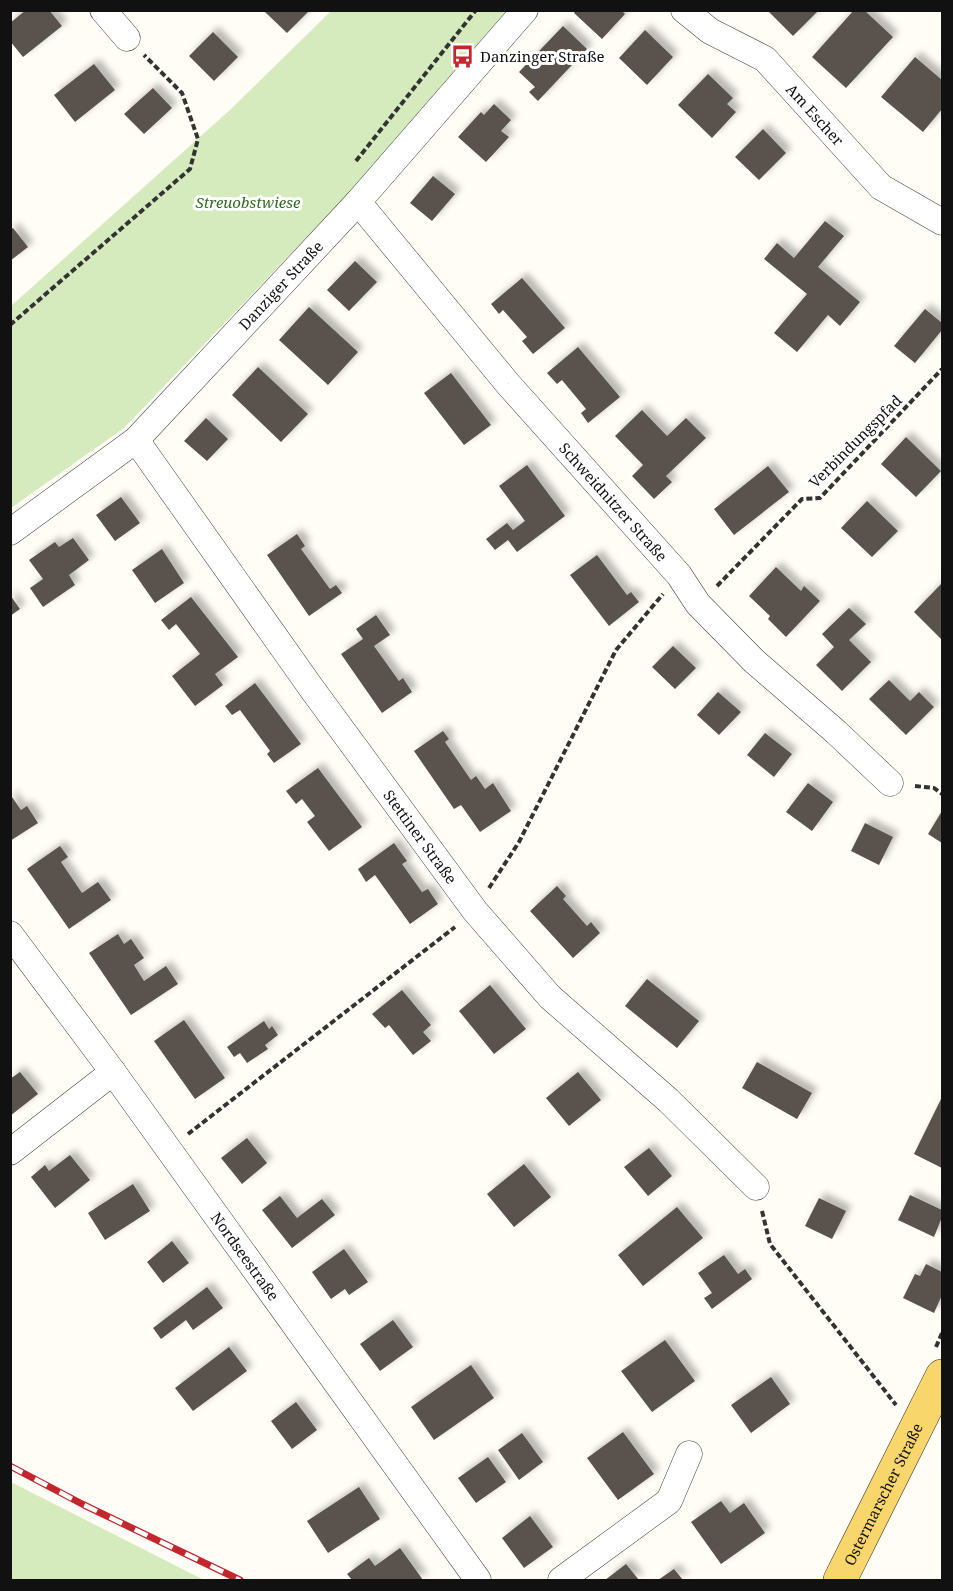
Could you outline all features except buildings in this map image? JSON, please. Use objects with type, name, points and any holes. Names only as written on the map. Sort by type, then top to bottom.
[{"type":"main road","name":"Ostermarscher Straße","points":[[840,1581],[942,1376]]},
{"type":"street","points":[[103,10],[127,38]]},
{"type":"street","name":"Danziger Straße","points":[[10,532],[136,440],[358,202],[525,10]]},
{"type":"street","name":"Am Escher","points":[[684,10],[710,31],[765,59],[881,187],[942,222]]},
{"type":"street","name":"Schweidnitzer Straße","points":[[358,202],[508,384],[679,575],[698,604],[754,661],[836,732],[890,783]]},
{"type":"street","name":"Stettiner Straße","points":[[136,440],[312,689],[475,911],[550,997],[668,1100],[756,1187]]},
{"type":"street","name":"Nordseestraße","points":[[10,934],[113,1072],[478,1581]]},
{"type":"street","points":[[10,1152],[113,1072]]},
{"type":"street","points":[[561,1581],[669,1501],[688,1454]]},
{"type":"path","points":[[353,165],[476,10]]},
{"type":"path","points":[[10,325],[190,169],[198,139],[182,93],[127,38]]},
{"type":"path","name":"Verbindungspfad","points":[[730,572],[802,499],[820,498],[942,369]]},
{"type":"path","points":[[756,1187],[770,1244],[902,1413]]},
{"type":"green space","name":"Streuobstwiese","points":[[331,11],[506,11],[349,193],[124,428],[11,508],[11,306],[231,109]]},
{"type":"green space","points":[[11,1482],[204,1580],[11,1580]]},
{"type":"railway","points":[[10,1466],[84,1505],[240,1580]]},
{"type":"place","name":"Danzinger Straße","points":[[462,56]]}]
